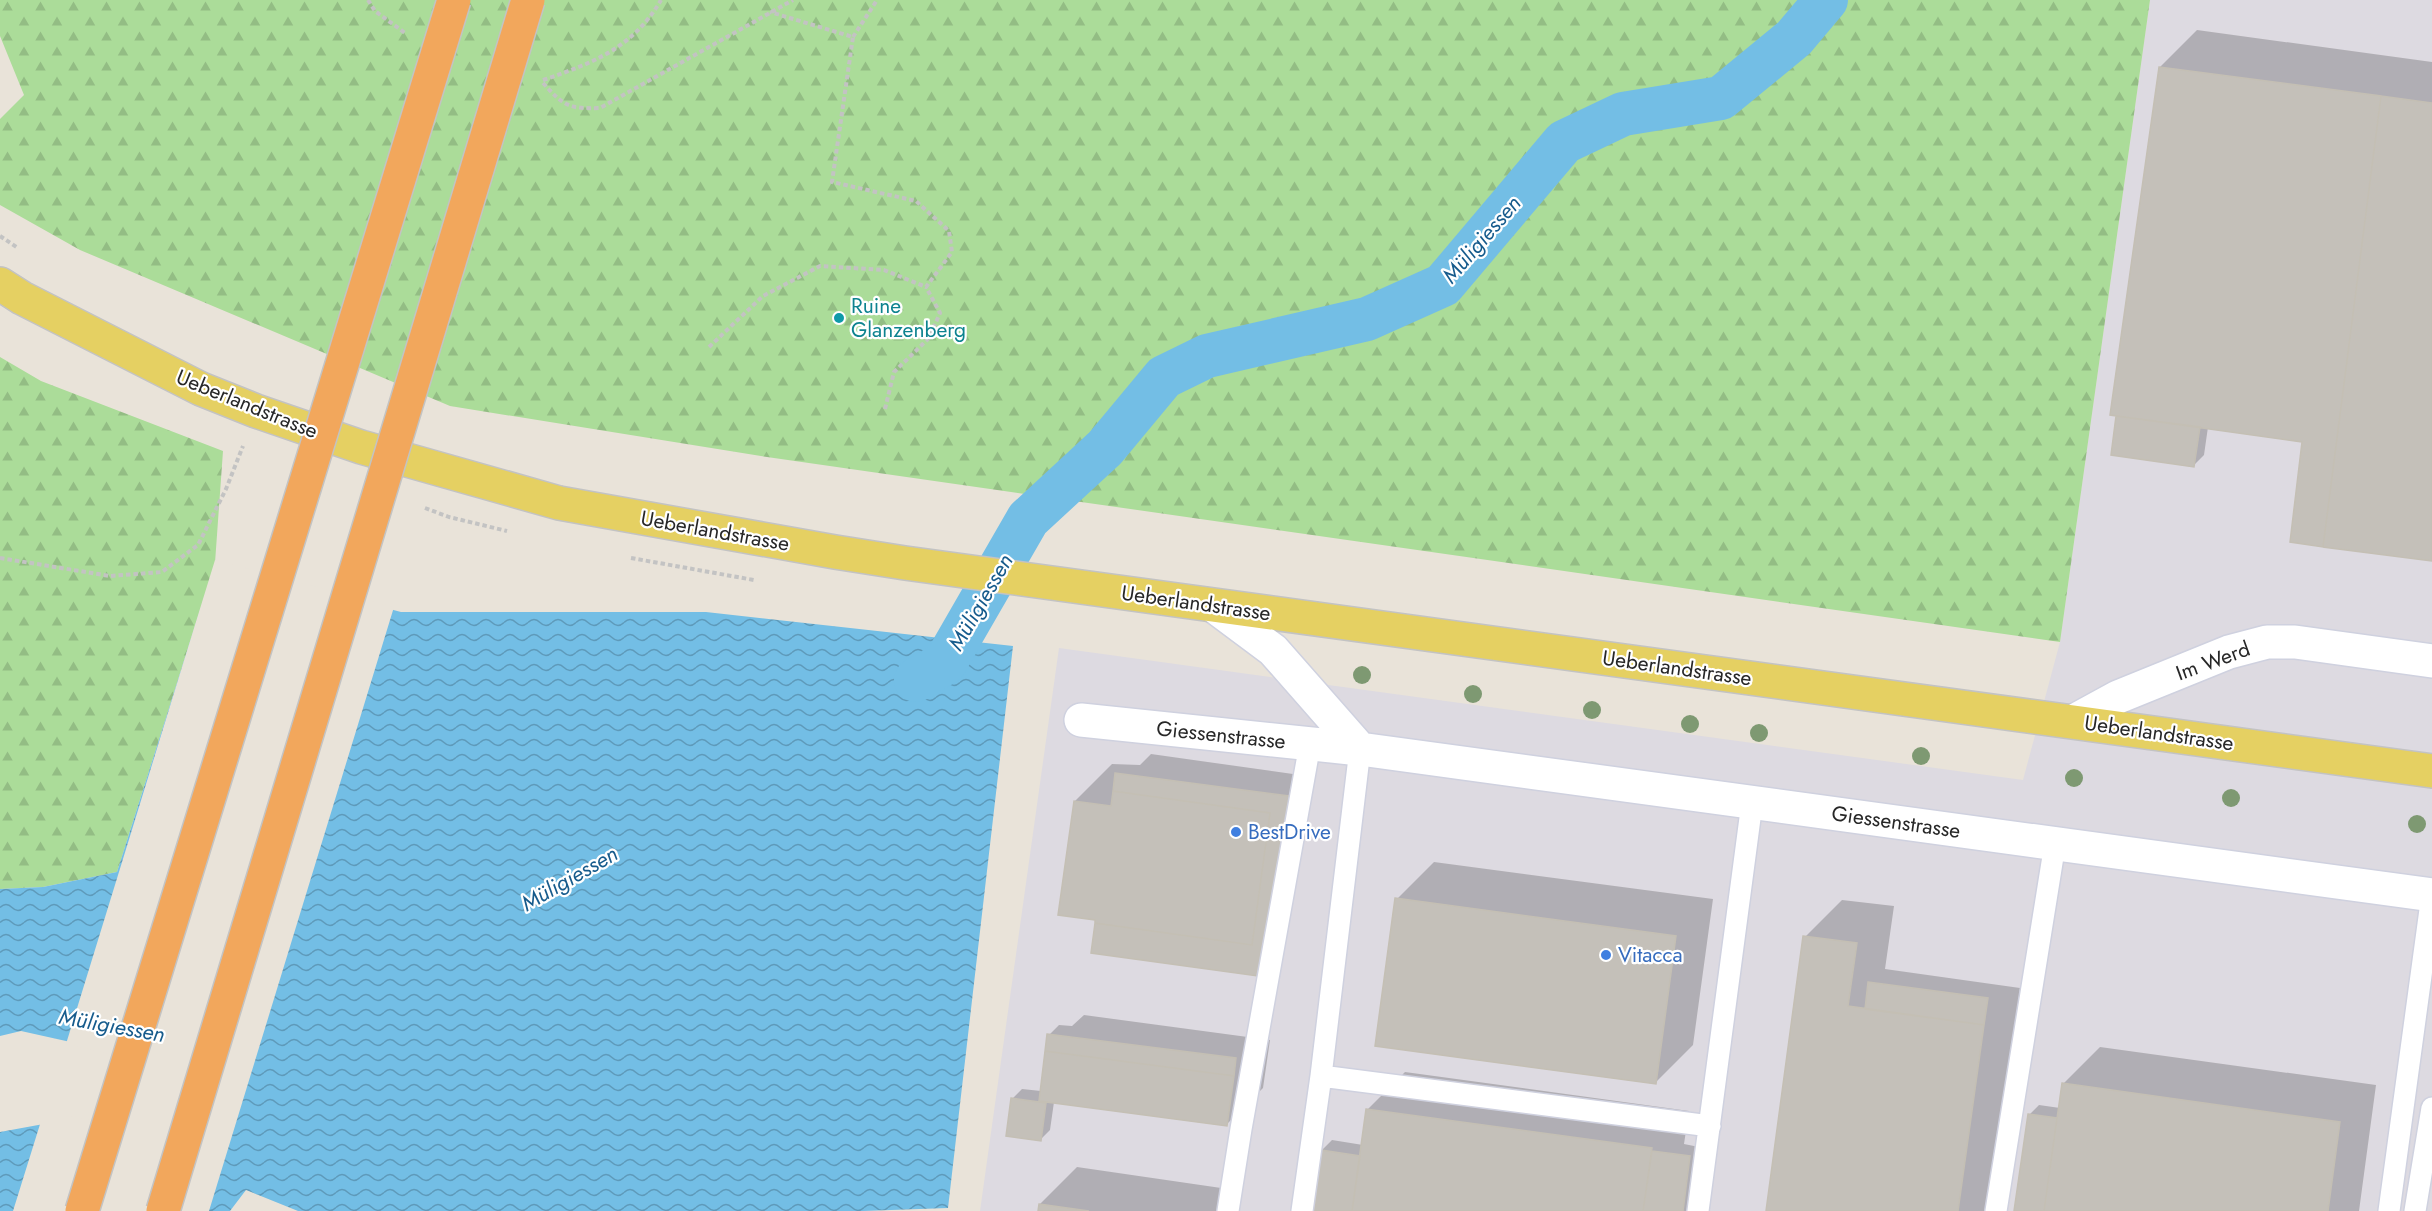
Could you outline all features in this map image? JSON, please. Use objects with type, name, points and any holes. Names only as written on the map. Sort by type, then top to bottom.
[{"type":"highway","points":[[82,1211],[454,0]]},
{"type":"highway","points":[[163,1211],[528,0]]},
{"type":"main road","name":"Ueberlandstrasse","points":[[0,284],[22,298],[201,389],[256,411],[361,447],[559,503],[823,550],[1050,583],[2432,771]]},
{"type":"street","points":[[1214,606],[1273,650],[1360,749]]},
{"type":"street","name":"Im Werd","points":[[2074,721],[2118,697],[2229,652],[2267,642],[2295,642],[2432,661]]},
{"type":"street","name":"Giessenstrasse","points":[[1081,720],[1360,749],[2432,895]]},
{"type":"lane","points":[[1228,1211],[1310,744]]},
{"type":"lane","points":[[1302,1211],[1321,1076],[1360,749]]},
{"type":"lane","points":[[1698,1211],[1752,802]]},
{"type":"lane","points":[[1996,1211],[2055,844]]},
{"type":"lane","points":[[2390,1211],[2432,895]]},
{"type":"lane","points":[[1321,1076],[1710,1126]]},
{"type":"lane","points":[[2415,1211],[2432,1108]]},
{"type":"path","points":[[661,0],[630,40],[587,65],[541,81],[561,102],[578,109],[600,108],[793,0]]},
{"type":"path","points":[[877,0],[853,37],[832,182],[916,201],[949,231],[952,252],[926,287]]},
{"type":"path","points":[[770,12],[853,37]]},
{"type":"path","points":[[0,237],[25,252]]},
{"type":"path","points":[[709,347],[762,296],[820,266],[884,270],[926,287],[940,313],[929,338],[894,372],[885,409]]},
{"type":"path","points":[[0,558],[110,576],[162,572],[198,545],[226,489],[242,448]]},
{"type":"shaded area","points":[[2150,0],[2432,0],[2432,1211],[980,1211],[1059,648],[2023,780],[2060,642]]},
{"type":"green space","points":[[0,0],[2150,0],[2060,642],[767,457],[450,406],[80,250],[0,205],[0,119],[24,95],[0,36]]},
{"type":"green space","points":[[0,357],[41,381],[223,451],[215,563],[117,872],[43,887],[0,889]]},
{"type":"water","points":[[215,563],[401,612],[706,612],[1013,646],[948,1208],[863,1211],[298,1211],[246,1190],[230,1211],[0,1211],[0,1132],[71,1119],[127,1130],[139,1101],[147,1059],[21,1031],[0,1036],[0,889],[43,887],[117,872]]},
{"type":"pier","points":[[215,560],[394,607],[209,1211],[13,1211],[41,1121],[71,1116],[125,1127],[136,1100],[144,1062],[66,1044]]},
{"type":"building","points":[[2159,67],[2381,96],[2323,547],[2290,542],[2302,442],[2110,415]]},
{"type":"building","points":[[2381,96],[2432,103],[2432,561],[2323,547]]},
{"type":"building","points":[[2116,416],[2200,427],[2194,467],[2111,455]]},
{"type":"building","points":[[1115,773],[1289,796],[1265,977],[1091,953],[1095,923],[1252,945],[1270,813],[1113,791]]},
{"type":"building","points":[[1113,791],[1270,813],[1252,945],[1095,923],[1095,920],[1058,915],[1074,801],[1111,806]]},
{"type":"building","points":[[1395,898],[1676,936],[1656,1084],[1375,1046]]},
{"type":"building","points":[[1803,936],[1857,943],[1848,1006],[1984,1025],[1958,1211],[1766,1211]]},
{"type":"building","points":[[1868,982],[1988,998],[1984,1025],[1865,1009]]},
{"type":"building","points":[[1047,1034],[1236,1058],[1234,1076],[1045,1051]]},
{"type":"building","points":[[1045,1051],[1234,1076],[1227,1126],[1039,1101]]},
{"type":"building","points":[[2062,1083],[2340,1122],[2328,1211],[2044,1211]]},
{"type":"building","points":[[1011,1098],[1046,1103],[1041,1141],[1006,1136]]},
{"type":"building","points":[[1366,1109],[1652,1148],[1643,1211],[1352,1211]]},
{"type":"building","points":[[2028,1114],[2057,1118],[2044,1211],[2014,1211]]},
{"type":"building","points":[[1321,1150],[1360,1156],[1352,1211],[1312,1211]]},
{"type":"building","points":[[1652,1151],[1690,1156],[1683,1211],[1643,1211]]},
{"type":"building","points":[[1039,1204],[1089,1211],[1038,1211]]},
{"type":"waterway","name":"Müligiessen","points":[[916,680],[945,663],[1028,519],[1105,448],[1164,377],[1207,356],[1367,319],[1443,285],[1564,142],[1623,114],[1721,98],[1794,38],[1826,0]]},
{"type":"place","name":"Ruine Glanzenberg","points":[[839,318]]},
{"type":"place","name":"BestDrive","points":[[1236,832]]},
{"type":"place","name":"Vitacca","points":[[1606,955]]}]
